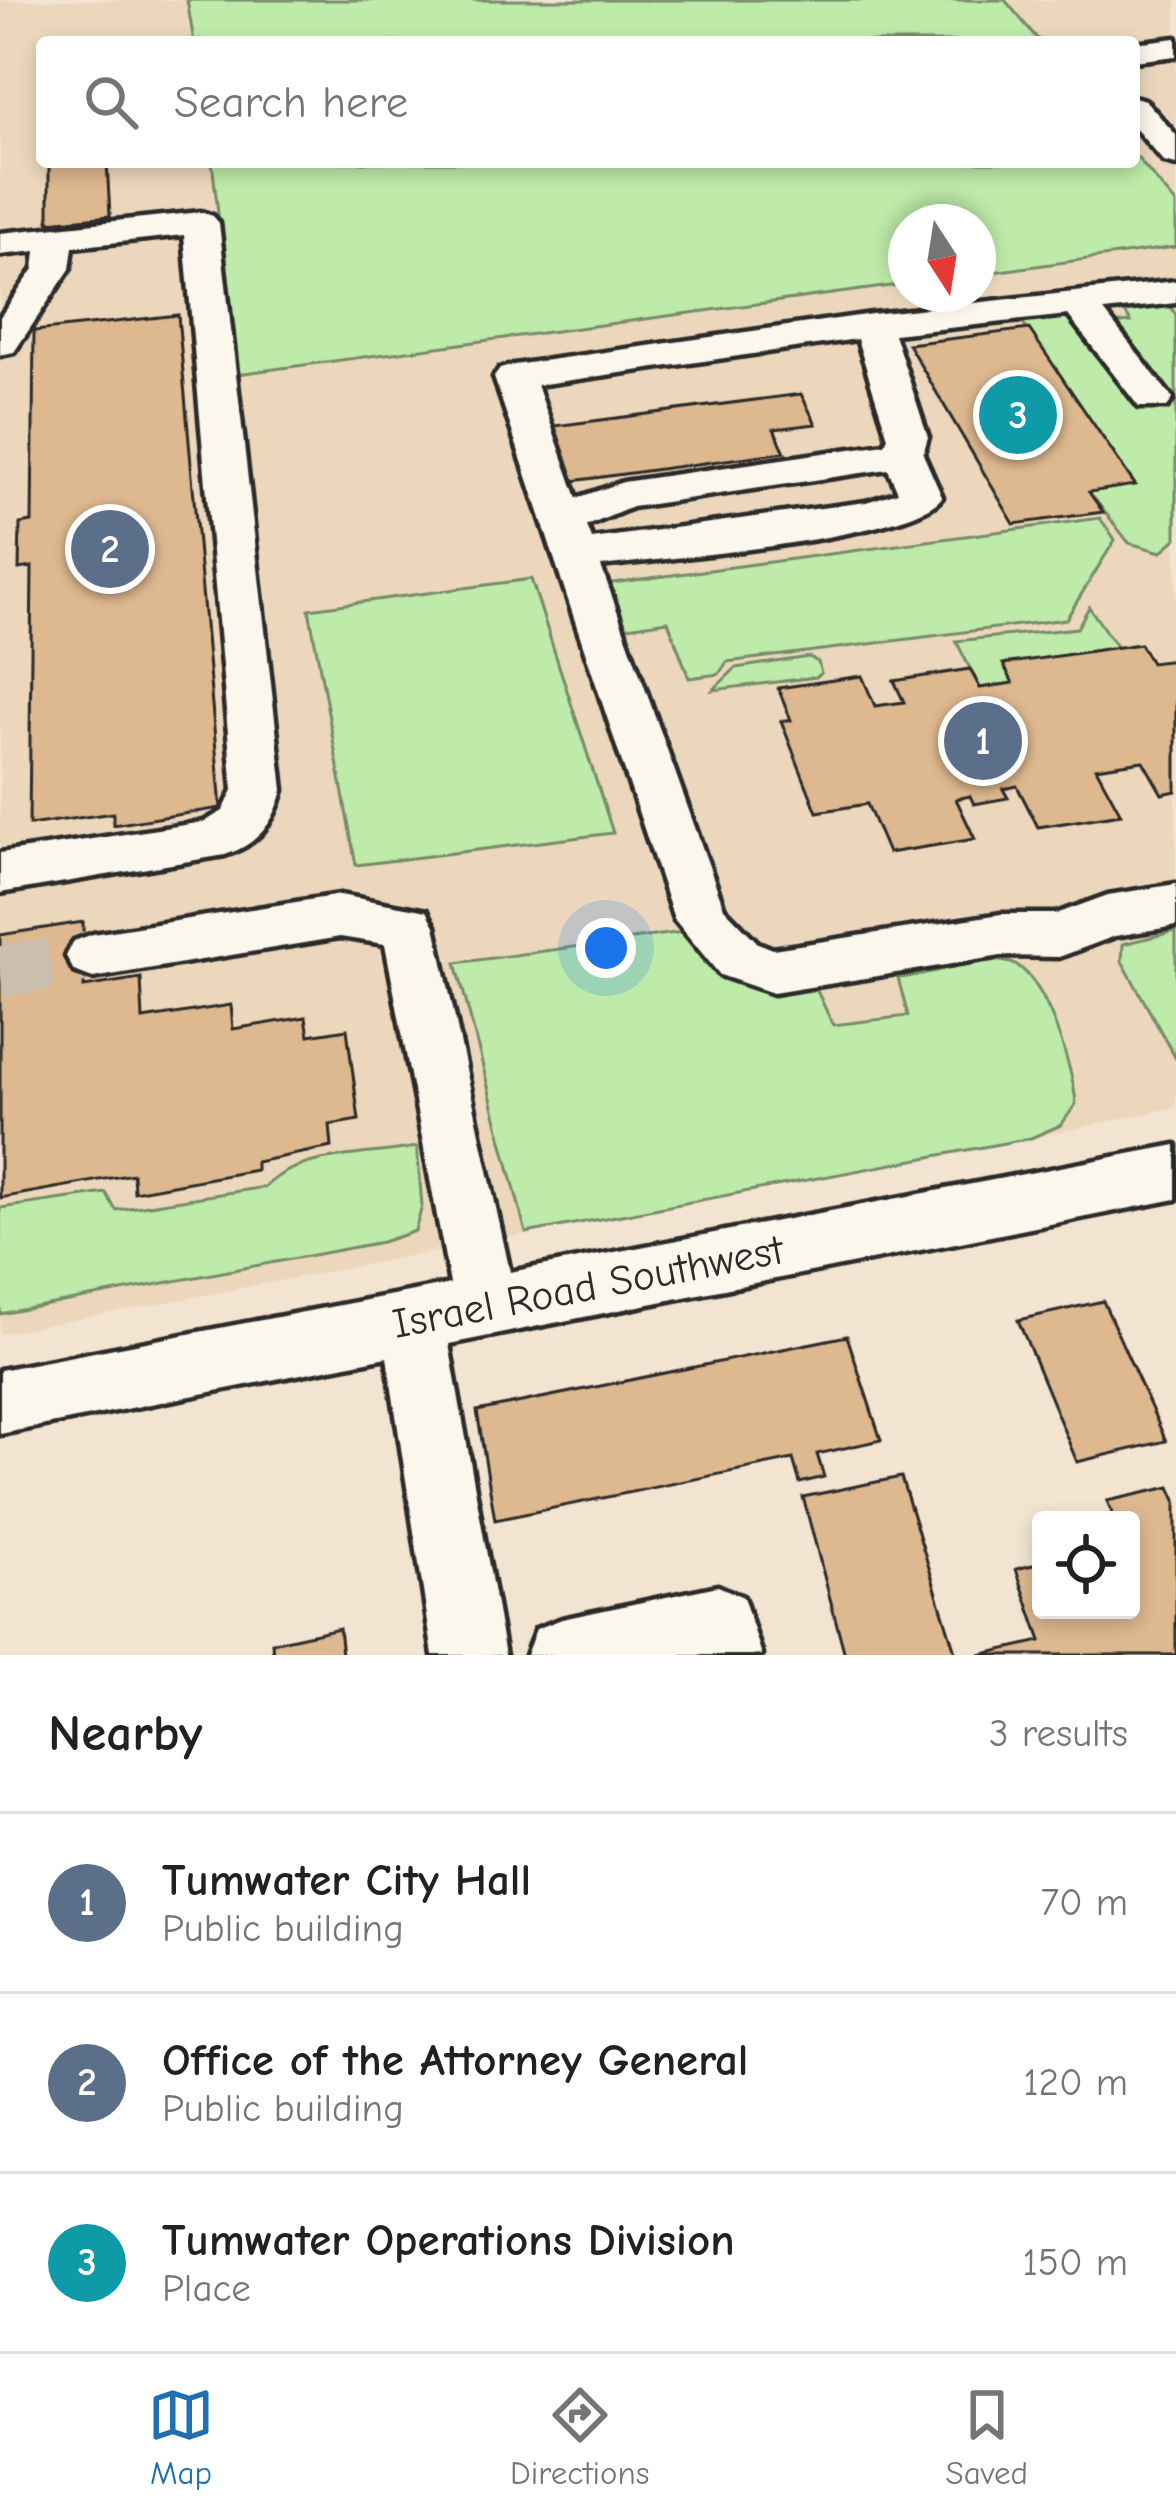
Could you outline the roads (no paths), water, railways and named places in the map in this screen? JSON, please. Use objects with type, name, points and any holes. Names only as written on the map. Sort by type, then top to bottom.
[{"type":"street","points":[[1140,51],[1176,47]]},
{"type":"street","points":[[1140,114],[1176,154]]},
{"type":"street","points":[[0,244],[201,223],[258,790],[254,812],[236,832],[0,873]]},
{"type":"street","points":[[0,344],[52,269],[56,238]]},
{"type":"street","points":[[1176,292],[872,326],[514,376],[701,919],[739,959],[773,971],[1001,935],[1059,936],[1108,916],[1176,904]]},
{"type":"street","points":[[1078,303],[1153,399]]},
{"type":"street","points":[[573,537],[865,516],[915,504],[921,497],[920,487],[902,454],[908,436],[872,326]]},
{"type":"street","points":[[93,956],[340,916],[408,926],[486,1307]]},
{"type":"street","name":"Israel Road Southwest","points":[[0,1402],[1175,1175]]},
{"type":"street","points":[[413,1321],[469,1655]]},
{"type":"street","points":[[562,1655],[718,1622],[726,1655]]},
{"type":"tunnel","points":[[0,972],[93,956]]},
{"type":"place","name":"Tumwater Operations Division","points":[[1018,415]]},
{"type":"place","name":"Office of the Attorney General","points":[[110,549]]},
{"type":"place","name":"Tumwater City Hall","points":[[983,741]]}]
